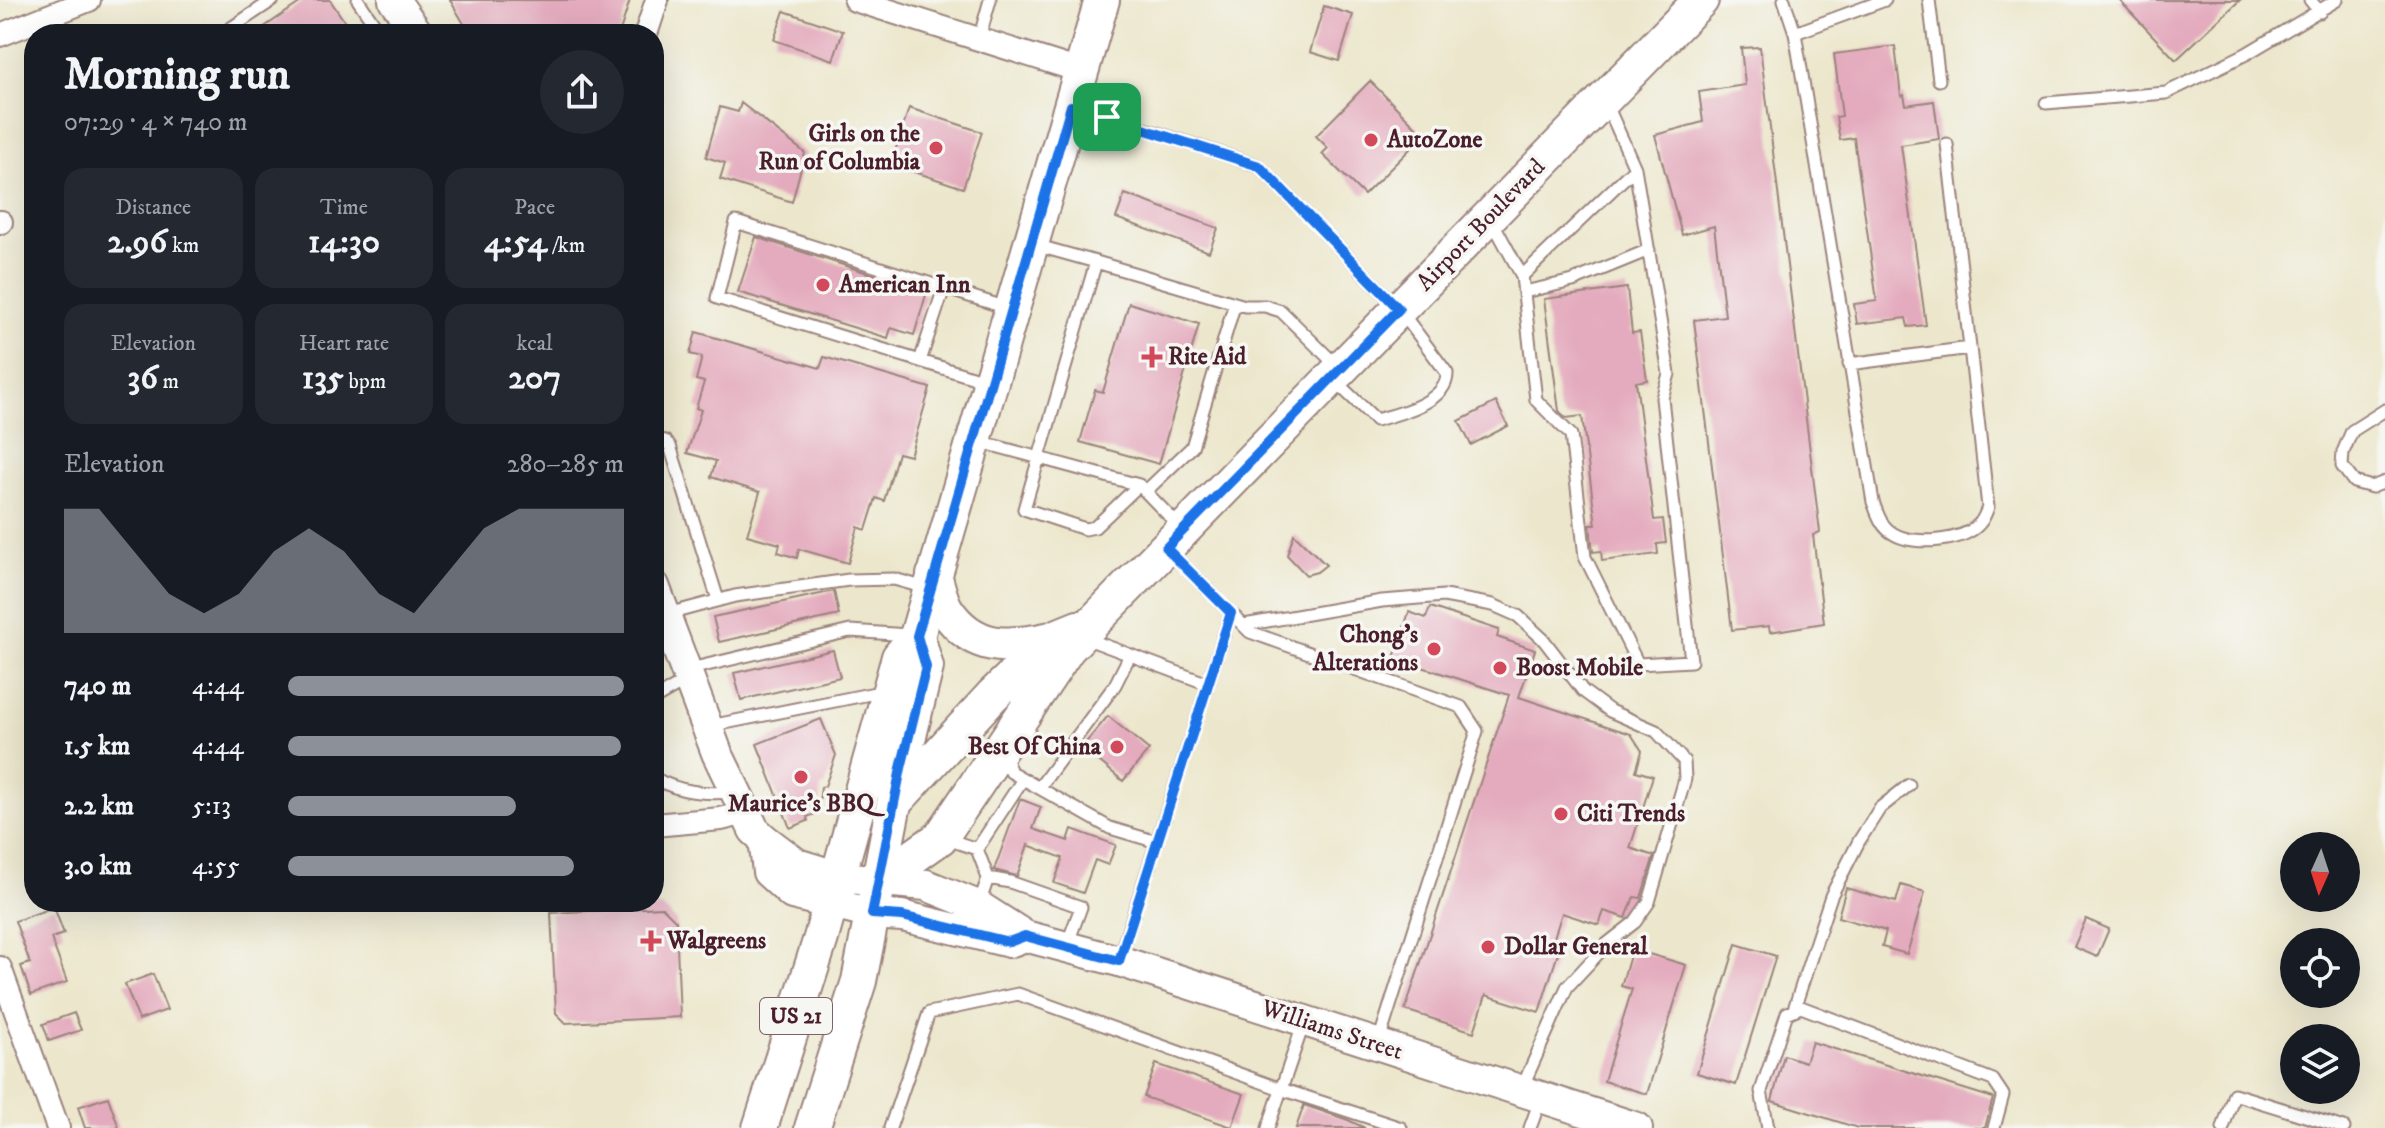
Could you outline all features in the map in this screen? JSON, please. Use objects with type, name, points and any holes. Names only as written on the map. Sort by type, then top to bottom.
[{"type":"main road","name":"US 21","points":[[760,1128],[835,890],[899,657],[917,636],[1102,0]]},
{"type":"main road","name":"Airport Boulevard","points":[[835,890],[894,802],[992,696],[1074,633],[1175,539],[1701,0]]},
{"type":"main road","points":[[932,582],[946,610],[965,630],[987,644],[1016,646],[1074,633]]},
{"type":"main road","name":"Airport Boulevard","points":[[889,898],[941,837],[1068,648],[1074,633]]},
{"type":"main road","name":"US 21","points":[[812,1128],[889,898],[894,802],[926,667],[917,636]]},
{"type":"street","points":[[28,24],[89,0]]},
{"type":"street","points":[[394,0],[411,24]]},
{"type":"street","points":[[649,24],[657,0]]},
{"type":"street","points":[[855,0],[1080,71]]},
{"type":"street","points":[[0,35],[24,26]]},
{"type":"street","points":[[664,614],[706,727],[754,830],[764,839],[768,872],[792,894],[835,890],[889,898]]},
{"type":"street","points":[[664,824],[721,819],[741,802]]},
{"type":"street","name":"Williams Street","points":[[889,898],[926,885],[983,892],[1025,936],[1119,961],[1637,1128]]},
{"type":"street","name":"Williams Street","points":[[889,898],[1009,942],[1025,936]]},
{"type":"street","points":[[0,968],[58,1128]]},
{"type":"lane","points":[[237,24],[273,0]]},
{"type":"lane","points":[[358,0],[374,24]]},
{"type":"lane","points":[[979,39],[990,0]]},
{"type":"lane","points":[[1784,0],[1795,33],[1873,502],[1881,523],[1894,534],[1911,539],[1957,538],[1981,523],[1988,507],[1947,144]]},
{"type":"lane","points":[[1795,33],[1885,0]]},
{"type":"lane","points":[[1929,0],[1939,80]]},
{"type":"lane","points":[[2310,0],[2320,12]]},
{"type":"lane","points":[[2046,103],[2166,93],[2246,54],[2337,0]]},
{"type":"lane","points":[[1490,216],[1522,276],[1536,400],[1571,435],[1585,557],[1638,664],[1691,661],[1662,398],[1669,374],[1635,168],[1604,99]]},
{"type":"lane","points":[[1030,244],[1245,306],[1265,306],[1281,311],[1376,420],[1414,410],[1444,387],[1447,373],[1399,309],[1259,166],[1071,106]]},
{"type":"lane","points":[[1522,276],[1635,168]]},
{"type":"lane","points":[[990,383],[717,298],[736,222],[1011,310]]},
{"type":"lane","points":[[1524,292],[1573,281],[1649,250]]},
{"type":"lane","points":[[1096,262],[1024,509],[1085,529],[1095,527],[1192,447],[1235,303]]},
{"type":"lane","points":[[920,361],[944,288]]},
{"type":"lane","points":[[1849,364],[1970,348]]},
{"type":"lane","points":[[2385,410],[2352,431],[2343,452],[2342,466],[2354,482],[2372,487],[2385,482]]},
{"type":"lane","points":[[973,439],[1142,488],[1175,539],[1231,613],[1250,632],[1461,707],[1477,731],[1378,1045]]},
{"type":"lane","points":[[664,441],[670,446],[718,600]]},
{"type":"lane","points":[[664,600],[718,600],[849,580],[932,582]]},
{"type":"lane","points":[[1244,625],[1382,601],[1444,596],[1493,605],[1518,616],[1543,639],[1583,691],[1610,711],[1656,731],[1684,761],[1685,779],[1649,902],[1635,922],[1607,944],[1567,987],[1531,1094],[1530,1128]]},
{"type":"lane","points":[[1119,961],[1231,613]]},
{"type":"lane","points":[[664,692],[686,676],[850,631],[917,636]]},
{"type":"lane","points":[[1074,633],[1208,684]]},
{"type":"lane","points":[[1039,788],[1115,685],[1130,655]]},
{"type":"lane","points":[[706,727],[890,690]]},
{"type":"lane","points":[[1001,750],[1011,772],[1110,828],[1157,842]]},
{"type":"lane","points":[[1023,779],[977,849],[983,892],[1010,882],[1081,907],[1067,947]]},
{"type":"lane","points":[[664,783],[673,788],[741,802]]},
{"type":"lane","points":[[1794,1009],[1831,896],[1859,841],[1880,808],[1909,785]]},
{"type":"lane","points":[[941,837],[977,849]]},
{"type":"lane","points":[[890,1128],[929,1013],[1018,994],[1281,1089],[1401,1128]]},
{"type":"lane","points":[[1772,1127],[1761,1091],[1787,1013],[1808,1008],[1993,1080],[2003,1095],[1994,1128]]},
{"type":"lane","points":[[1268,1128],[1305,1021]]},
{"type":"lane","points":[[2223,1128],[2234,1094],[2344,1128]]},
{"type":"building","points":[[304,0],[330,0],[346,24],[269,24]]},
{"type":"building","points":[[450,0],[630,0],[622,24],[464,24]]},
{"type":"building","points":[[2119,0],[2240,0],[2176,60]]},
{"type":"building","points":[[1324,6],[1353,15],[1339,61],[1310,52]]},
{"type":"building","points":[[784,11],[843,31],[833,60],[774,40]]},
{"type":"building","points":[[1895,46],[1901,96],[1904,95],[1906,105],[1934,101],[1939,139],[1901,145],[1926,325],[1908,327],[1906,318],[1857,324],[1854,304],[1877,301],[1854,138],[1840,140],[1836,117],[1842,116],[1834,54]]},
{"type":"building","points":[[1760,47],[1820,532],[1813,535],[1824,623],[1770,632],[1769,626],[1732,630],[1694,320],[1725,316],[1714,226],[1682,235],[1655,135],[1703,122],[1699,92],[1745,85],[1741,48]]},
{"type":"building","points":[[1370,81],[1424,135],[1364,195],[1322,154],[1328,148],[1316,136]]},
{"type":"building","points":[[741,103],[805,153],[792,202],[720,179],[725,163],[706,157],[720,107],[738,112]]},
{"type":"building","name":"Girls on the Run of Columbia","points":[[909,108],[982,132],[963,188],[891,164]]},
{"type":"building","points":[[1125,194],[1218,228],[1209,252],[1116,218]]},
{"type":"building","name":"American Inn","points":[[756,237],[905,285],[904,289],[926,295],[914,335],[891,328],[888,338],[738,292]]},
{"type":"building","points":[[1627,288],[1632,333],[1640,332],[1647,380],[1636,382],[1654,520],[1663,519],[1666,543],[1657,544],[1658,554],[1602,561],[1601,551],[1593,552],[1590,525],[1596,525],[1582,416],[1566,418],[1559,411],[1544,299]]},
{"type":"building","name":"Rite Aid","points":[[1129,303],[1199,324],[1159,464],[1080,442],[1095,390],[1103,392]]},
{"type":"building","points":[[696,332],[820,368],[824,357],[930,388],[910,456],[898,453],[884,501],[876,498],[866,530],[858,527],[848,563],[799,549],[797,558],[778,552],[780,544],[747,535],[760,492],[711,477],[716,461],[687,453],[701,410],[696,408],[704,382],[696,380],[702,357],[690,354]]},
{"type":"building","points":[[1496,402],[1508,426],[1471,445],[1459,421]]},
{"type":"building","points":[[1294,534],[1326,565],[1306,575],[1287,555]]},
{"type":"building","points":[[834,591],[839,615],[719,642],[713,617]]},
{"type":"building","points":[[1430,607],[1499,630],[1497,637],[1535,650],[1519,697],[1631,734],[1642,751],[1636,771],[1653,776],[1630,848],[1654,856],[1641,898],[1634,897],[1626,918],[1604,911],[1599,925],[1562,913],[1551,947],[1559,950],[1539,1012],[1486,995],[1474,1032],[1405,1010],[1509,695],[1394,658],[1409,612],[1426,618]]},
{"type":"building","points":[[833,650],[840,677],[741,700],[734,673]]},
{"type":"building","points":[[1108,716],[1149,750],[1123,781],[1082,747]]},
{"type":"building","points":[[821,719],[836,755],[825,786],[821,787],[818,813],[790,828],[757,744]]},
{"type":"building","points":[[1020,799],[1041,807],[1033,829],[1068,841],[1072,829],[1116,845],[1108,865],[1095,860],[1083,893],[1054,883],[1063,858],[1028,845],[1017,876],[994,870]]},
{"type":"building","points":[[1901,885],[1925,892],[1907,954],[1882,947],[1886,931],[1838,917],[1846,888],[1896,902]]},
{"type":"building","name":"Walgreens","points":[[664,909],[676,921],[680,1017],[566,1023],[556,1013],[551,913],[664,912]]},
{"type":"building","points":[[40,912],[56,912],[64,934],[51,938],[67,982],[31,995],[21,966],[30,963],[15,921]]},
{"type":"building","points":[[2086,919],[2109,929],[2097,957],[2074,947]]},
{"type":"building","points":[[1736,944],[1776,956],[1736,1085],[1697,1073]]},
{"type":"building","points":[[1632,949],[1686,965],[1647,1094],[1604,1081],[1632,989],[1621,986]]},
{"type":"building","points":[[153,974],[167,1010],[139,1020],[125,984]]},
{"type":"building","points":[[74,1013],[81,1030],[49,1041],[43,1024]]},
{"type":"building","points":[[1812,1042],[1993,1098],[1985,1128],[1858,1128],[1772,1101],[1784,1055],[1805,1062]]},
{"type":"building","points":[[1156,1064],[1244,1094],[1232,1127],[1144,1097]]},
{"type":"building","points":[[108,1097],[119,1128],[85,1128],[78,1107]]},
{"type":"building","points":[[1304,1105],[1348,1120],[1365,1128],[1296,1128]]},
{"type":"place","name":"AutoZone","points":[[1371,140]]},
{"type":"place","name":"Girls on the Run of Columbia","points":[[936,148]]},
{"type":"place","name":"American Inn","points":[[823,285]]},
{"type":"place","name":"Rite Aid","points":[[1152,357]]},
{"type":"place","name":"Chong's Alterations","points":[[1434,649]]},
{"type":"place","name":"Boost Mobile","points":[[1500,668]]},
{"type":"place","name":"Best Of China","points":[[1117,747]]},
{"type":"place","name":"Maurice's BBQ","points":[[801,777]]},
{"type":"place","name":"Citi Trends","points":[[1561,814]]},
{"type":"place","name":"Walgreens","points":[[651,941]]},
{"type":"place","name":"Dollar General","points":[[1488,947]]},
{"type":"route","points":[[1071,106],[1107,117],[1259,166],[1399,309],[1166,548],[1231,613],[1119,961],[1025,936],[1009,942],[902,916],[872,914],[901,768],[926,667],[917,636],[1071,106]]}]
